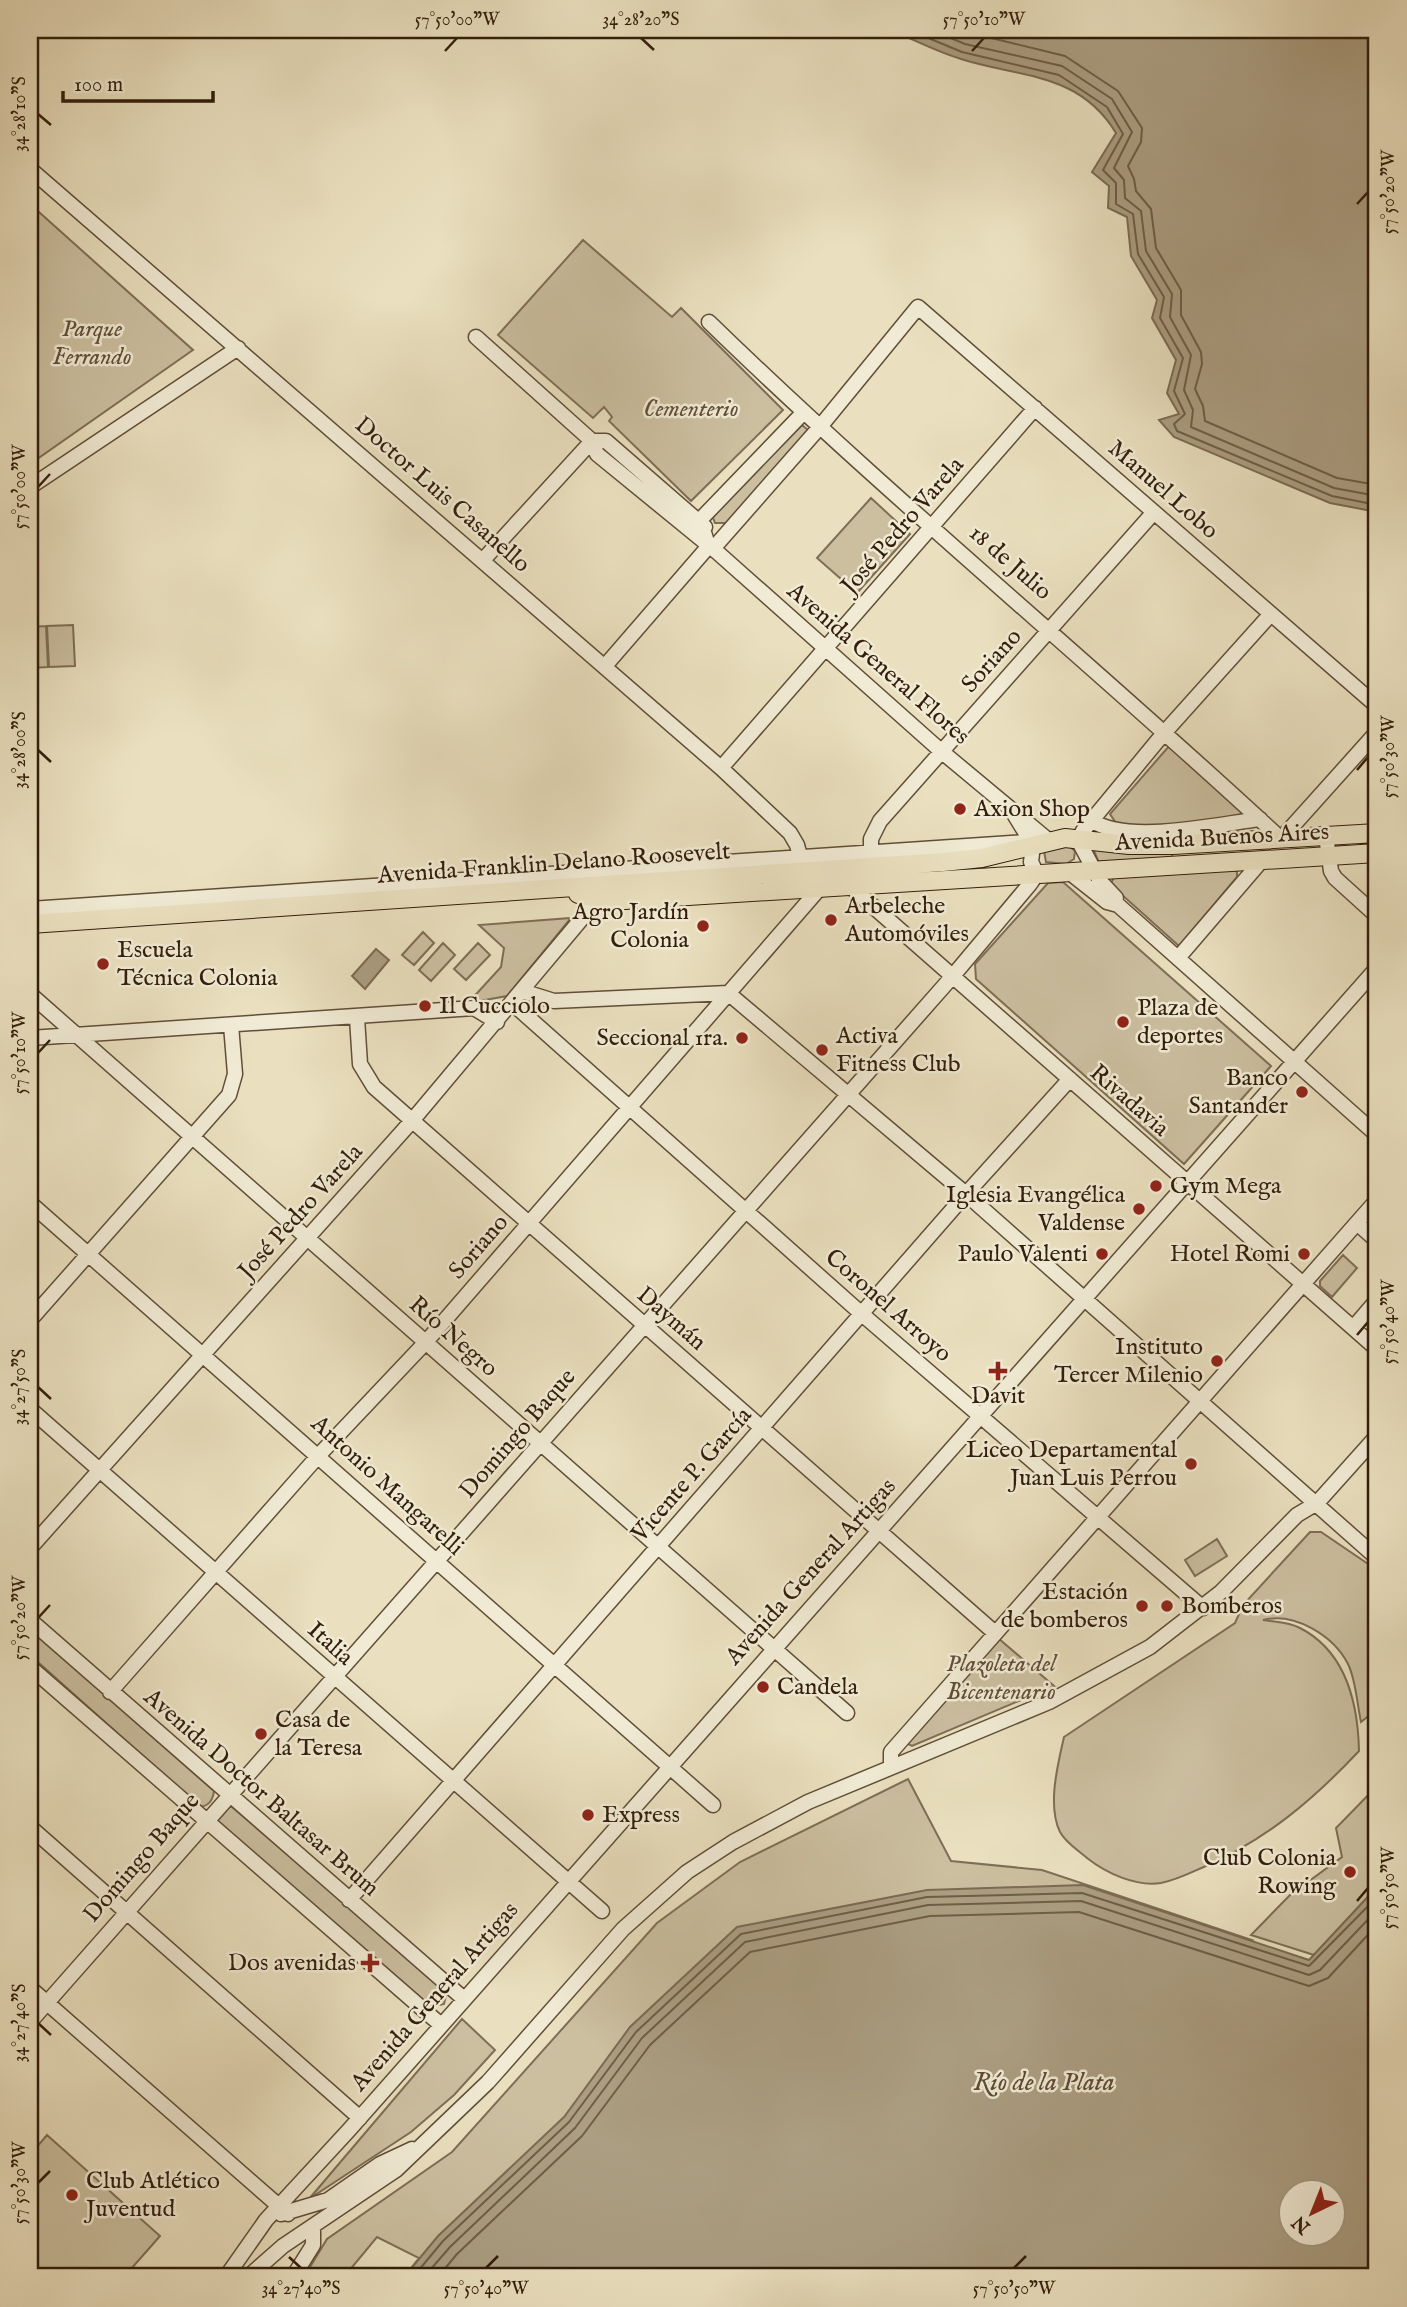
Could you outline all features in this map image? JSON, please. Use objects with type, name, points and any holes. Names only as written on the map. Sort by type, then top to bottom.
[{"type":"main road","name":"Avenida Buenos Aires","points":[[1078,840],[1173,845],[1377,833]]},
{"type":"main road","name":"Avenida Franklin Delano Roosevelt","points":[[607,889],[871,860],[982,858],[1037,842],[1078,840]]},
{"type":"main road","name":"Avenida Buenos Aires","points":[[1069,872],[1377,853]]},
{"type":"main road","name":"Avenida Franklin Delano Roosevelt","points":[[30,924],[82,913],[140,909],[559,889],[797,890],[1069,872]]},
{"type":"street","name":"Doctor Luis Casanello","points":[[30,169],[721,768],[790,833],[800,867]]},
{"type":"street","name":"Manuel Lobo","points":[[819,428],[918,307],[1377,706]]},
{"type":"street","name":"18 de Julio","points":[[709,322],[819,428],[1052,630],[1281,839]]},
{"type":"street","name":"Avenida General Flores","points":[[476,337],[592,441],[597,454],[714,547],[941,751],[1011,809],[1037,842]]},
{"type":"street","points":[[30,487],[237,348]]},
{"type":"street","name":"José Pedro Varela","points":[[721,768],[934,527],[1035,408]]},
{"type":"street","points":[[714,547],[700,520],[803,413]]},
{"type":"street","points":[[605,666],[819,428]]},
{"type":"street","points":[[482,560],[592,441]]},
{"type":"street","name":"Avenida General Flores","points":[[592,441],[606,441],[700,520]]},
{"type":"street","name":"Soriano","points":[[873,885],[872,833],[880,821],[1154,512]]},
{"type":"street","points":[[1118,905],[1116,898],[1093,870],[1078,840],[1090,819],[1270,615]]},
{"type":"street","points":[[1283,858],[1281,839],[1377,732]]},
{"type":"street","points":[[1090,819],[1101,827],[1138,832],[1260,819]]},
{"type":"street","points":[[1326,836],[1328,856],[1335,878],[1377,916]]},
{"type":"street","points":[[1037,842],[1031,862],[1037,874]]},
{"type":"street","points":[[1178,957],[1263,859]]},
{"type":"street","points":[[797,890],[800,867]]},
{"type":"street","points":[[1069,872],[1107,902],[1118,905],[1377,1135]]},
{"type":"street","name":"Domingo Baque","points":[[30,2022],[205,1819],[952,977],[1037,874]]},
{"type":"street","name":"Rivadavia","points":[[851,887],[1377,1349]]},
{"type":"street","points":[[140,909],[607,889]]},
{"type":"street","name":"José Pedro Varela","points":[[30,1548],[411,1122],[607,889]]},
{"type":"street","name":"Soriano","points":[[110,1692],[319,1455],[425,1343],[819,889]]},
{"type":"street","points":[[30,909],[82,913]]},
{"type":"street","name":"Avenida General Artigas","points":[[283,2210],[292,2192],[1377,968]]},
{"type":"street","points":[[517,997],[554,1001],[729,993],[966,1194],[1377,1558]]},
{"type":"street","name":"Río Negro","points":[[30,994],[425,1343],[775,1646],[847,1713]]},
{"type":"street","name":"Coronel Arroyo","points":[[517,997],[547,1033],[744,1211],[1203,1608]]},
{"type":"street","points":[[547,1033],[542,1015],[554,1001]]},
{"type":"street","points":[[30,1038],[474,1008],[497,1022]]},
{"type":"street","name":"Daymán","points":[[357,1018],[360,1064],[364,1075],[411,1122],[995,1633]]},
{"type":"street","points":[[30,1320],[233,1089],[235,1074],[231,1025]]},
{"type":"street","name":"Vicente P. García","points":[[349,1900],[966,1194],[1070,1079]]},
{"type":"street","points":[[891,1766],[891,1752],[1377,1200]]},
{"type":"street","name":"Antonio Mangarelli","points":[[30,1203],[713,1805]]},
{"type":"street","points":[[1357,1223],[1377,1241]]},
{"type":"street","points":[[1353,1328],[1377,1300]]},
{"type":"street","name":"Italia","points":[[30,1409],[601,1911]]},
{"type":"street","points":[[248,2277],[283,2246],[397,2170],[488,2081],[623,1929],[669,1886],[768,1822],[891,1766],[1085,1685],[1150,1647],[1203,1608],[1297,1515],[1317,1503],[1377,1436]]},
{"type":"street","name":"Avenida Doctor Baltasar Brum","points":[[30,1620],[464,1998]]},
{"type":"street","points":[[30,1667],[440,2025]]},
{"type":"street","points":[[30,1827],[360,2118]]},
{"type":"street","points":[[30,1988],[283,2210],[289,2227],[283,2246]]},
{"type":"street","points":[[226,2277],[263,2223],[283,2210],[328,2200],[380,2164],[423,2144]]},
{"type":"street","points":[[263,2223],[262,2236],[269,2244],[283,2246]]},
{"type":"street","points":[[293,2277],[313,2245],[313,2226]]},
{"type":"green space","name":"Parque Ferrando","points":[[30,204],[193,350],[30,464]]},
{"type":"green space","name":"Cementerio","points":[[583,240],[672,317],[681,308],[783,410],[691,501],[609,421],[612,417],[604,407],[593,418],[498,335]]},
{"type":"green space","points":[[802,425],[808,430],[806,436],[726,523],[715,523],[712,515]]},
{"type":"green space","points":[[871,498],[910,534],[857,593],[817,558]]},
{"type":"green space","points":[[73,625],[75,666],[49,667],[47,626]]},
{"type":"green space","points":[[46,626],[48,667],[30,668],[30,627]]},
{"type":"green space","points":[[1170,745],[1243,811],[1240,819],[1137,828],[1118,826],[1110,814]]},
{"type":"green space","points":[[1052,846],[1070,847],[1075,851],[1074,859],[1066,864],[1046,862],[1044,851]]},
{"type":"green space","points":[[1093,848],[1172,854],[1173,859],[1099,863]]},
{"type":"green space","points":[[1232,868],[1237,872],[1237,877],[1179,946],[1111,885],[1114,876]]},
{"type":"green space","name":"Plaza de deportes","points":[[1063,882],[1271,1066],[1184,1164],[976,979],[975,964],[1048,883]]},
{"type":"green space","points":[[571,918],[507,996],[468,1003],[501,967],[504,948],[479,925]]},
{"type":"green space","points":[[423,932],[434,943],[414,965],[402,955]]},
{"type":"green space","points":[[443,943],[455,955],[431,981],[419,970]]},
{"type":"green space","points":[[478,943],[490,955],[466,980],[454,969]]},
{"type":"green space","points":[[1343,1255],[1357,1268],[1332,1297],[1320,1286],[1320,1281]]},
{"type":"green space","points":[[1310,1532],[1321,1532],[1377,1570],[1377,1709],[1361,1722],[1351,1670],[1341,1653],[1323,1635],[1287,1619],[1263,1620],[1287,1623],[1300,1628],[1316,1638],[1329,1651],[1347,1681],[1356,1715],[1359,1751],[1307,1801],[1269,1830],[1228,1855],[1184,1876],[1161,1883],[1142,1883],[1112,1874],[1095,1864],[1065,1840],[1056,1821],[1055,1784],[1064,1737],[1235,1623],[1243,1605]]},
{"type":"green space","points":[[1217,1539],[1227,1556],[1195,1576],[1185,1560]]},
{"type":"green space","points":[[30,1629],[214,1791],[208,1804],[200,1807],[30,1655]]},
{"type":"green space","name":"Plazoleta del Bicentenario","points":[[998,1638],[1054,1686],[912,1746],[908,1744],[908,1739]]},
{"type":"green space","points":[[908,1779],[951,1861],[1042,1870],[1252,1940],[404,2277],[419,2258],[377,2237],[344,2277],[304,2277],[327,2239],[452,2152],[657,1923],[740,1862]]},
{"type":"green space","name":"Club Colonia Rowing","points":[[1377,1786],[1377,1887],[1314,1955],[1251,1935],[1290,1895],[1342,1857],[1336,1828]]},
{"type":"green space","points":[[227,1807],[232,1807],[447,1991],[444,2004],[431,2007],[218,1823],[218,1818]]},
{"type":"green space","points":[[462,2019],[495,2050],[454,2095],[411,2132],[309,2199]]},
{"type":"green space","name":"Club Atlético Juventud","points":[[47,2135],[160,2236],[124,2277],[43,2277],[30,2266],[30,2155]]},
{"type":"water","points":[[890,30],[1377,30],[1377,512],[1330,503],[1174,437],[1159,420],[1179,414],[1167,393],[1176,360],[1152,318],[1157,300],[1131,256],[1127,217],[1108,208],[1109,186],[1092,172],[1116,133],[1085,98],[1067,88],[1047,80],[952,56]]},
{"type":"water","points":[[376,949],[389,960],[365,989],[352,976]]},
{"type":"water","name":"Río de la Plata","points":[[1083,1885],[1309,1960],[1377,1887],[1377,2277],[404,2277],[438,2236],[564,2117],[630,2027],[737,1927],[927,1890]]},
{"type":"place","name":"Axion Shop","points":[[960,809]]},
{"type":"place","name":"Arbeleche Automóviles","points":[[831,920]]},
{"type":"place","name":"Agro Jardín Colonia","points":[[703,926]]},
{"type":"place","name":"Escuela Técnica Colonia","points":[[103,964]]},
{"type":"place","name":"Il Cucciolo","points":[[425,1006]]},
{"type":"place","name":"Plaza de deportes","points":[[1123,1022]]},
{"type":"place","name":"Seccional 1ra.","points":[[742,1038]]},
{"type":"place","name":"Activa Fitness Club","points":[[822,1050]]},
{"type":"place","name":"Banco Santander","points":[[1302,1092]]},
{"type":"place","name":"Gym Mega","points":[[1156,1186]]},
{"type":"place","name":"Iglesia Evangélica Valdense","points":[[1139,1209]]},
{"type":"place","name":"Paulo Valenti","points":[[1102,1254]]},
{"type":"place","name":"Hotel Romi","points":[[1304,1254]]},
{"type":"place","name":"Instituto Tercer Milenio","points":[[1217,1361]]},
{"type":"place","name":"Davit","points":[[998,1371]]},
{"type":"place","name":"Liceo Departamental Juan Luis Perrou","points":[[1191,1464]]},
{"type":"place","name":"Estación de bomberos","points":[[1142,1606]]},
{"type":"place","name":"Bomberos","points":[[1167,1606]]},
{"type":"place","name":"Candela","points":[[763,1687]]},
{"type":"place","name":"Casa de la Teresa","points":[[261,1734]]},
{"type":"place","name":"Express","points":[[588,1815]]},
{"type":"place","name":"Club Colonia Rowing","points":[[1350,1872]]},
{"type":"place","name":"Dos avenidas","points":[[370,1963]]},
{"type":"place","name":"Club Atlético Juventud","points":[[72,2195]]}]
